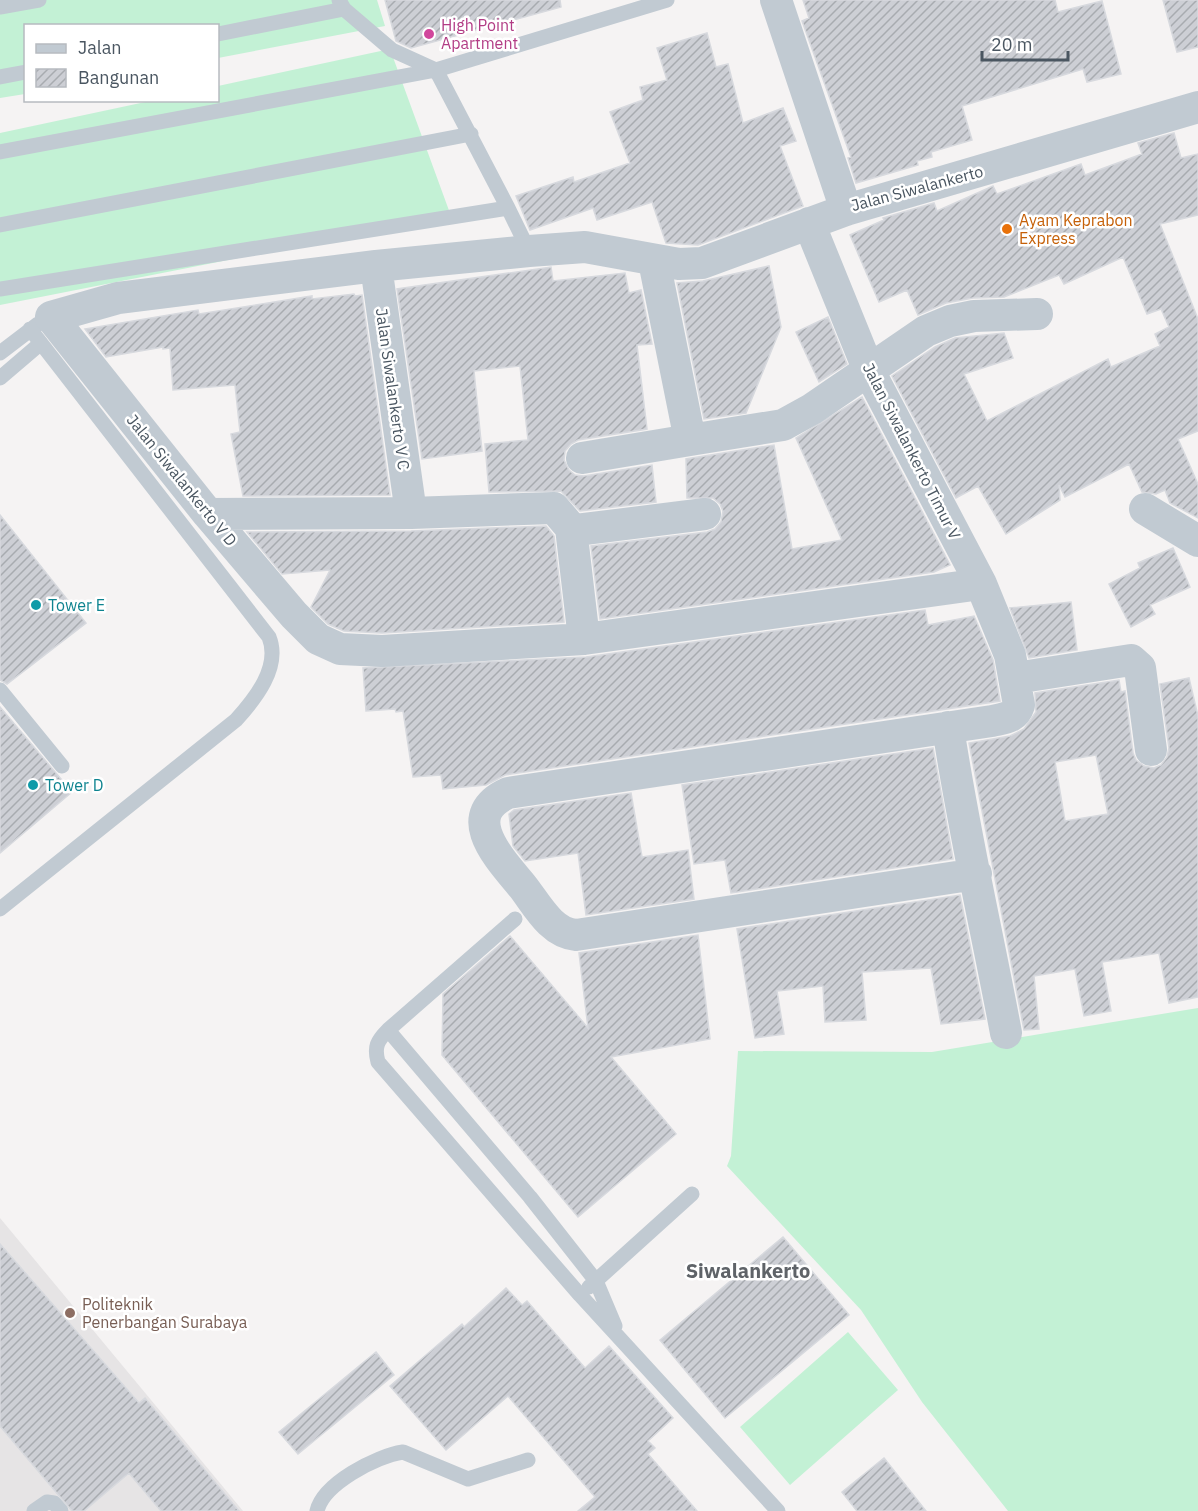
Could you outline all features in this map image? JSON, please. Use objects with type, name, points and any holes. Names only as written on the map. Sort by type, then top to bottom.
[{"type":"street","name":"Jalan Siwalankerto","points":[[776,0],[846,210],[1198,106]]},
{"type":"street","points":[[41,330],[118,298],[376,266],[529,251],[603,249],[654,261],[679,264],[702,263],[846,210]]},
{"type":"street","name":"Jalan Siwalankerto Timur V","points":[[809,224],[869,372],[981,584],[1003,637],[1016,678],[1019,705],[1012,716],[508,793],[497,798],[489,807],[485,818],[489,844],[556,929],[576,935],[976,874]]},
{"type":"street","points":[[654,261],[690,440]]},
{"type":"street","name":"Jalan Siwalankerto V C","points":[[376,266],[411,513]]},
{"type":"street","points":[[582,458],[783,425],[869,372],[926,331],[950,321],[974,316],[1037,314]]},
{"type":"street","name":"Jalan Siwalankerto V D","points":[[41,330],[208,514],[294,615],[318,639],[340,649],[355,651],[584,639]]},
{"type":"street","points":[[208,514],[411,513],[554,508],[571,528],[576,530],[705,514]]},
{"type":"street","points":[[1145,509],[1198,542]]},
{"type":"street","points":[[571,528],[584,639],[981,584]]},
{"type":"street","points":[[1016,678],[1131,660],[1136,662],[1140,668],[1150,750]]},
{"type":"street","points":[[948,727],[961,816],[976,874],[1006,1033]]},
{"type":"lane","points":[[0,7],[39,0]]},
{"type":"lane","points":[[0,152],[436,70],[667,0]]},
{"type":"lane","points":[[219,34],[342,4],[392,50],[436,70],[471,134],[529,251]]},
{"type":"lane","points":[[0,77],[24,72]]},
{"type":"lane","points":[[0,225],[471,134]]},
{"type":"lane","points":[[0,289],[508,208]]},
{"type":"lane","points":[[0,352],[41,330]]},
{"type":"lane","points":[[0,378],[41,330]]},
{"type":"lane","points":[[0,909],[236,720],[257,696],[268,672],[272,651],[268,637],[41,330]]},
{"type":"lane","points":[[0,690],[62,766]]},
{"type":"lane","points":[[515,919],[388,1030],[377,1042],[375,1052],[378,1062],[580,1295],[618,1333],[778,1511]]},
{"type":"lane","points":[[388,1030],[530,1197],[596,1281],[618,1333]]},
{"type":"lane","points":[[580,1295],[692,1194]]},
{"type":"lane","points":[[511,1214],[530,1197]]},
{"type":"lane","points":[[316,1511],[319,1500],[332,1485],[391,1454],[403,1452],[468,1479],[528,1461]]},
{"type":"lane","points":[[34,1511],[46,1502],[54,1503],[61,1511]]},
{"type":"shaded area","name":"Politeknik Penerbangan Surabaya","points":[[0,1218],[243,1511],[239,1511],[145,1398],[47,1481],[72,1511],[0,1511],[0,1426],[32,1462],[122,1383],[0,1244]]},
{"type":"shaded area","points":[[129,1473],[161,1511],[84,1511]]},
{"type":"green space","points":[[0,0],[377,0],[385,26],[219,58],[219,24],[24,24],[24,94],[0,98]]},
{"type":"green space","points":[[390,49],[451,216],[0,305],[0,133],[145,102],[219,102],[219,86]]},
{"type":"green space","points":[[1198,1008],[1198,1511],[1008,1511],[922,1402],[861,1310],[727,1166],[731,1156],[738,1051],[932,1052]]},
{"type":"green space","points":[[848,1332],[898,1390],[790,1485],[740,1427]]},
{"type":"building","name":"High Point Apartment","points":[[385,0],[560,0],[561,7],[411,48],[396,41]]},
{"type":"building","points":[[803,0],[1055,0],[1058,12],[1102,1],[1121,74],[1087,82],[1083,69],[962,106],[972,140],[931,152],[932,157],[917,161],[918,165],[856,183],[848,158],[851,157],[802,21],[809,18]]},
{"type":"building","points":[[1163,0],[1198,0],[1198,47],[1177,52]]},
{"type":"building","points":[[707,33],[716,67],[728,64],[743,123],[783,108],[796,141],[780,146],[803,206],[698,245],[666,243],[652,202],[597,220],[593,208],[530,230],[516,196],[573,177],[574,182],[630,163],[610,112],[643,100],[640,87],[667,80],[657,48]]},
{"type":"building","points":[[1174,133],[1181,158],[1198,154],[1198,215],[1160,224],[1198,319],[1198,431],[1178,439],[1198,484],[1198,518],[1170,503],[1165,490],[1156,494],[1142,492],[1129,464],[1065,497],[1059,485],[1060,500],[1006,534],[978,486],[956,498],[892,376],[935,347],[955,338],[1004,333],[1013,358],[964,374],[987,421],[1108,359],[1111,367],[1160,346],[1155,334],[1169,327],[1161,309],[1147,314],[1123,257],[1064,284],[1059,275],[1004,297],[973,298],[946,303],[918,315],[907,290],[879,302],[850,235],[884,220],[883,218],[934,203],[937,211],[993,186],[997,194],[1081,164],[1085,175],[1142,154],[1138,143]]},
{"type":"building","points":[[769,266],[781,327],[746,413],[704,419],[677,283],[703,281]]},
{"type":"building","points":[[551,267],[553,281],[625,273],[629,293],[641,290],[652,344],[637,345],[647,429],[578,440],[565,451],[564,460],[569,470],[575,475],[584,476],[652,465],[656,502],[580,511],[561,491],[489,492],[485,444],[528,440],[520,366],[474,371],[482,451],[422,459],[397,289]]},
{"type":"building","points":[[354,294],[355,296],[362,295],[390,495],[243,496],[231,434],[240,432],[235,385],[173,390],[170,348],[163,349],[163,347],[106,357],[85,329],[198,310],[199,314],[312,296],[312,299]]},
{"type":"building","points":[[828,317],[847,364],[819,382],[796,332]]},
{"type":"building","points":[[862,397],[950,565],[934,572],[600,619],[591,546],[707,532],[715,529],[721,522],[723,511],[720,504],[713,498],[687,498],[686,459],[774,445],[792,549],[842,540],[796,438]]},
{"type":"building","name":"Tower E","points":[[0,515],[86,623],[7,684],[0,680]]},
{"type":"building","points":[[546,526],[554,536],[564,622],[382,633],[344,631],[328,624],[311,607],[330,570],[282,574],[247,532],[411,531]]},
{"type":"building","points":[[1173,548],[1190,587],[1150,605],[1155,614],[1131,627],[1109,584],[1140,568],[1138,563]]},
{"type":"building","points":[[1071,602],[1077,650],[1029,658],[1010,608]]},
{"type":"building","points":[[925,610],[928,625],[974,616],[993,660],[1000,701],[505,775],[486,785],[443,789],[441,775],[413,777],[403,711],[396,712],[395,709],[366,711],[363,668],[586,657]]},
{"type":"building","points":[[1189,678],[1198,716],[1198,997],[1169,1003],[1159,953],[1102,962],[1111,1011],[1084,1016],[1075,969],[1034,976],[1039,1029],[1024,1030],[969,743],[1010,736],[1024,729],[1036,712],[1035,693],[1119,680],[1121,692],[1125,691],[1133,753],[1136,760],[1144,766],[1154,768],[1161,765],[1167,757],[1169,748],[1160,684]],"holes":[[[1096,755],[1108,814],[1065,821],[1055,762]]]},
{"type":"building","name":"Tower D","points":[[0,707],[72,792],[0,853]]},
{"type":"building","points":[[933,748],[953,859],[731,893],[725,860],[694,864],[682,785]]},
{"type":"building","points":[[631,793],[642,857],[688,850],[694,899],[586,915],[578,853],[525,861],[513,846],[509,814],[514,810]]},
{"type":"building","points":[[960,895],[985,1019],[941,1024],[931,968],[862,972],[866,1020],[825,1022],[823,986],[777,991],[784,1034],[755,1038],[737,929]]},
{"type":"building","points":[[698,935],[710,1039],[611,1057],[676,1134],[578,1217],[442,1055],[443,994],[510,936],[588,1028],[579,953]]},
{"type":"building","points":[[783,1237],[849,1315],[725,1418],[660,1340]]},
{"type":"building","points":[[0,1244],[139,1403],[145,1398],[239,1511],[161,1511],[129,1473],[84,1511],[72,1511],[0,1426]]},
{"type":"building","points":[[506,1288],[522,1305],[527,1301],[585,1368],[609,1346],[673,1418],[648,1441],[655,1448],[648,1454],[697,1511],[578,1511],[595,1497],[508,1396],[446,1450],[390,1386],[462,1324],[464,1327]]},
{"type":"building","points":[[376,1352],[394,1375],[298,1454],[279,1432]]},
{"type":"building","points":[[884,1458],[926,1511],[857,1511],[842,1492]]},
{"type":"place","name":"High Point Apartment","points":[[429,34]]},
{"type":"place","name":"Ayam Keprabon Express","points":[[1007,229]]},
{"type":"place","name":"Tower E","points":[[36,605]]},
{"type":"place","name":"Tower D","points":[[33,785]]},
{"type":"place","name":"Politeknik Penerbangan Surabaya","points":[[70,1313]]},
{"type":"district","name":"Siwalankerto","points":[[748,1270]]}]
